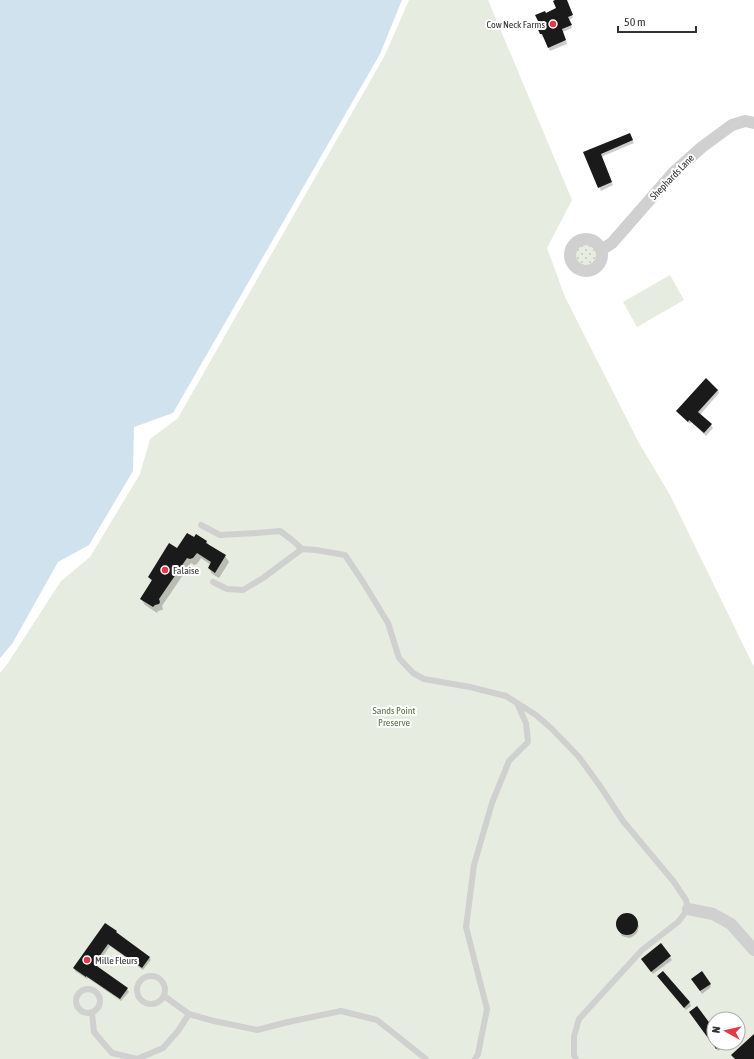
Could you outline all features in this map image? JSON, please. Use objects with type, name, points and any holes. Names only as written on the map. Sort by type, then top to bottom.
[{"type":"street","name":"Shephards Lane","points":[[601,250],[612,243],[674,172],[702,147],[732,125],[745,121],[754,122]]},
{"type":"street","points":[[688,909],[713,914],[731,924],[754,950]]},
{"type":"lane","points":[[201,525],[220,535],[280,531],[302,550]]},
{"type":"lane","points":[[213,582],[227,589],[243,590],[263,578],[302,550],[316,550],[345,555],[364,582],[388,623],[399,658],[413,673],[424,679],[470,687],[506,696],[536,715],[579,757],[623,821],[674,882],[686,900],[688,909],[678,922],[642,950],[579,1019],[574,1036],[574,1055],[576,1059]]},
{"type":"lane","points":[[475,1059],[478,1054],[487,1010],[466,926],[474,865],[492,803],[509,761],[528,742],[526,723],[516,702]]},
{"type":"lane","points":[[147,977],[156,977],[165,987],[164,996],[161,1000],[153,1004],[148,1004],[138,995],[138,986],[140,982],[147,977]]},
{"type":"lane","points":[[85,989],[96,992],[100,1000],[98,1008],[92,1013],[84,1013],[76,1005],[75,1001],[78,993],[85,989]]},
{"type":"lane","points":[[164,996],[188,1014],[257,1030],[288,1022],[341,1012],[377,1020],[426,1059]]},
{"type":"lane","points":[[92,1013],[94,1032],[112,1053],[137,1058],[163,1048],[178,1031],[188,1014]]},
{"type":"green space","name":"Sands Point Preserve","points":[[409,0],[488,0],[572,200],[547,248],[565,297],[639,443],[670,495],[754,667],[754,1059],[0,1059],[0,673],[61,581],[90,557],[140,474],[150,439],[178,418],[385,55]]},
{"type":"green space","points":[[586,243],[594,247],[598,255],[594,263],[586,267],[578,263],[574,255],[578,247]]},
{"type":"green space","points":[[670,275],[684,300],[637,327],[623,302]]},
{"type":"water","points":[[0,0],[402,0],[380,54],[173,413],[134,427],[133,471],[89,545],[58,562],[12,644],[0,658]]},
{"type":"building","name":"Cow Neck Farms","points":[[567,0],[573,15],[568,17],[572,25],[562,29],[566,40],[548,48],[535,23],[538,21],[535,15],[545,11],[546,13],[556,8],[553,1]]},
{"type":"building","points":[[630,133],[633,140],[601,154],[612,182],[598,188],[583,152]]},
{"type":"building","points":[[706,378],[718,390],[698,412],[712,424],[704,433],[689,420],[688,422],[676,411]]},
{"type":"building","name":"Falaise","points":[[187,533],[194,537],[196,534],[207,541],[206,543],[226,555],[215,573],[208,568],[211,562],[197,553],[193,558],[187,558],[159,599],[159,604],[153,607],[140,599],[152,580],[148,577],[169,543],[177,548]]},
{"type":"building","points":[[627,913],[635,916],[638,924],[635,932],[627,935],[619,932],[616,924],[619,916]]},
{"type":"building","name":"Mille Fleurs","points":[[105,923],[150,957],[142,968],[108,944],[94,964],[128,988],[120,999],[73,968]]},
{"type":"building","points":[[661,943],[671,956],[651,972],[641,959]]},
{"type":"building","points":[[663,971],[690,1002],[684,1008],[657,976]]},
{"type":"building","points":[[702,971],[711,984],[700,991],[691,979]]},
{"type":"building","points":[[697,1006],[706,1018],[706,1035],[689,1012]]},
{"type":"building","points":[[754,1034],[754,1059],[735,1059],[731,1055],[735,1051],[746,1051],[746,1041]]},
{"type":"place","name":"Cow Neck Farms","points":[[553,24]]},
{"type":"place","name":"Falaise","points":[[165,570]]},
{"type":"place","name":"Mille Fleurs","points":[[87,960]]}]
